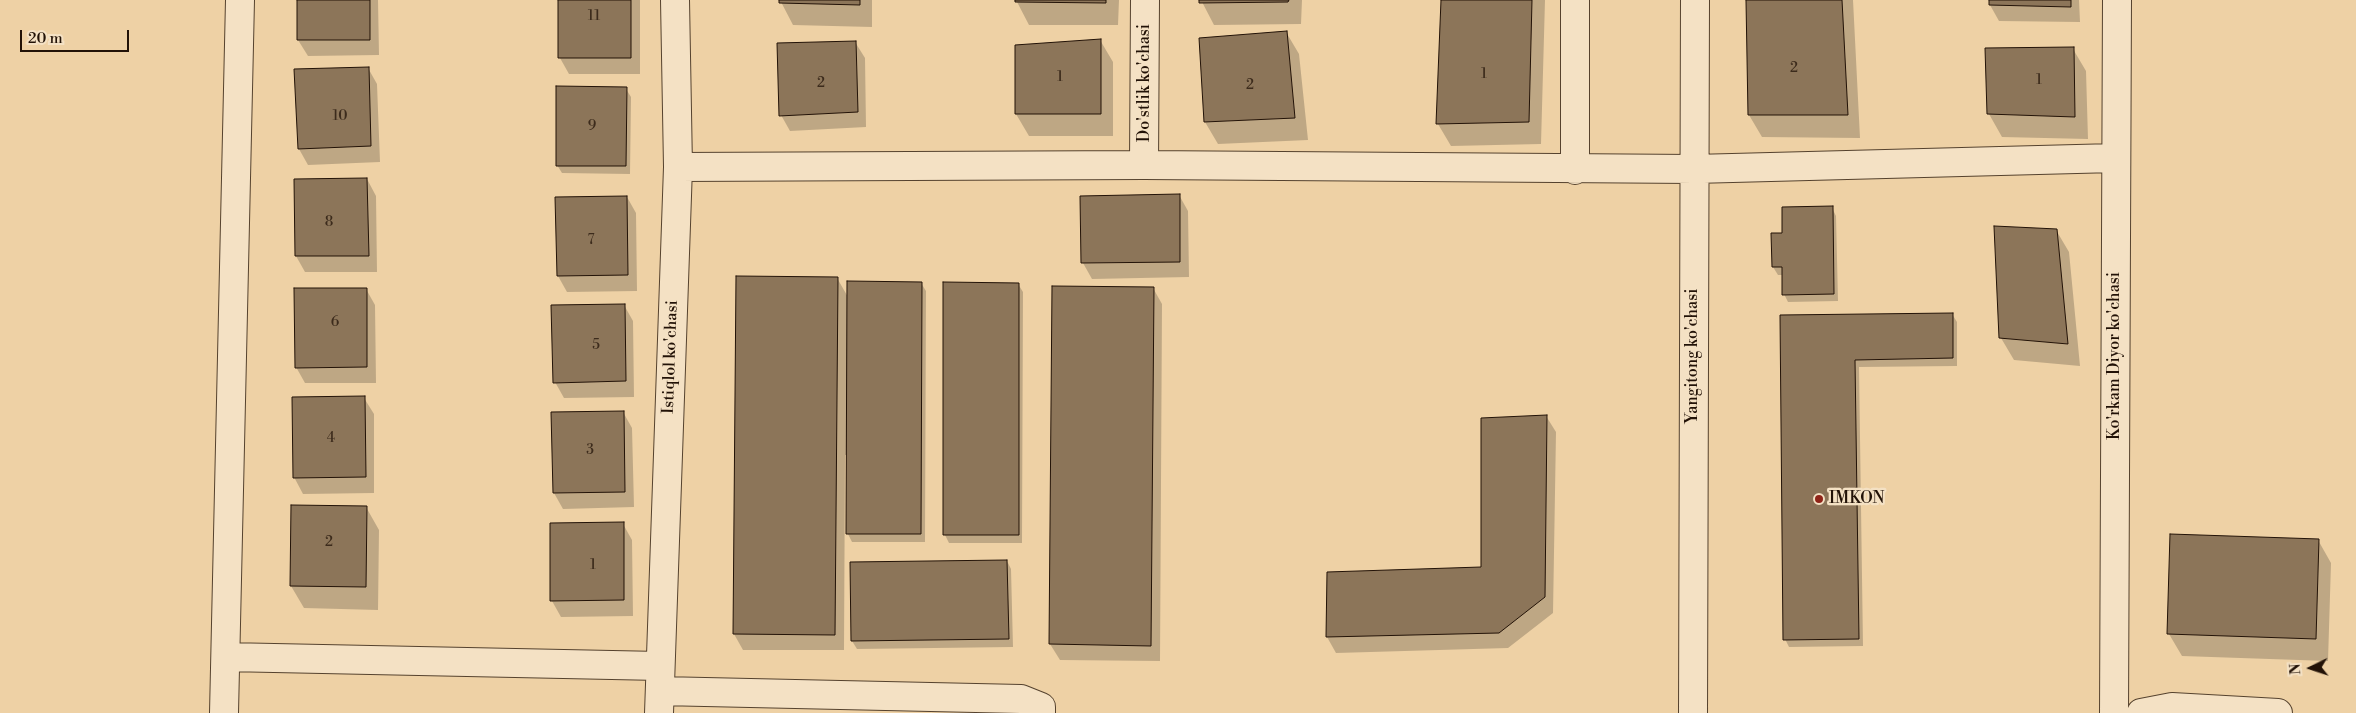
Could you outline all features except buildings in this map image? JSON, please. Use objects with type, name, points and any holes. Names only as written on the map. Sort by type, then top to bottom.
[{"type":"street","points":[[224,713],[240,0]]},
{"type":"street","name":"Istiqlol ko'chasi","points":[[660,690],[678,167],[675,0]]},
{"type":"street","name":"Do'stlik ko'chasi","points":[[1144,165],[1145,0]]},
{"type":"street","points":[[1575,0],[1575,170]]},
{"type":"street","name":"Yangitong ko'chasi","points":[[1693,713],[1695,0]]},
{"type":"street","name":"Ko'rkam Diyor ko'chasi","points":[[2114,713],[2115,158],[2118,0]]},
{"type":"street","points":[[678,167],[1144,165],[1575,170],[1694,169],[2115,158]]},
{"type":"street","points":[[226,656],[660,690],[1022,699],[1041,707],[1041,713]]},
{"type":"street","points":[[2141,713],[2172,707],[2278,713]]},
{"type":"place","name":"IMKON","points":[[1819,499]]}]
